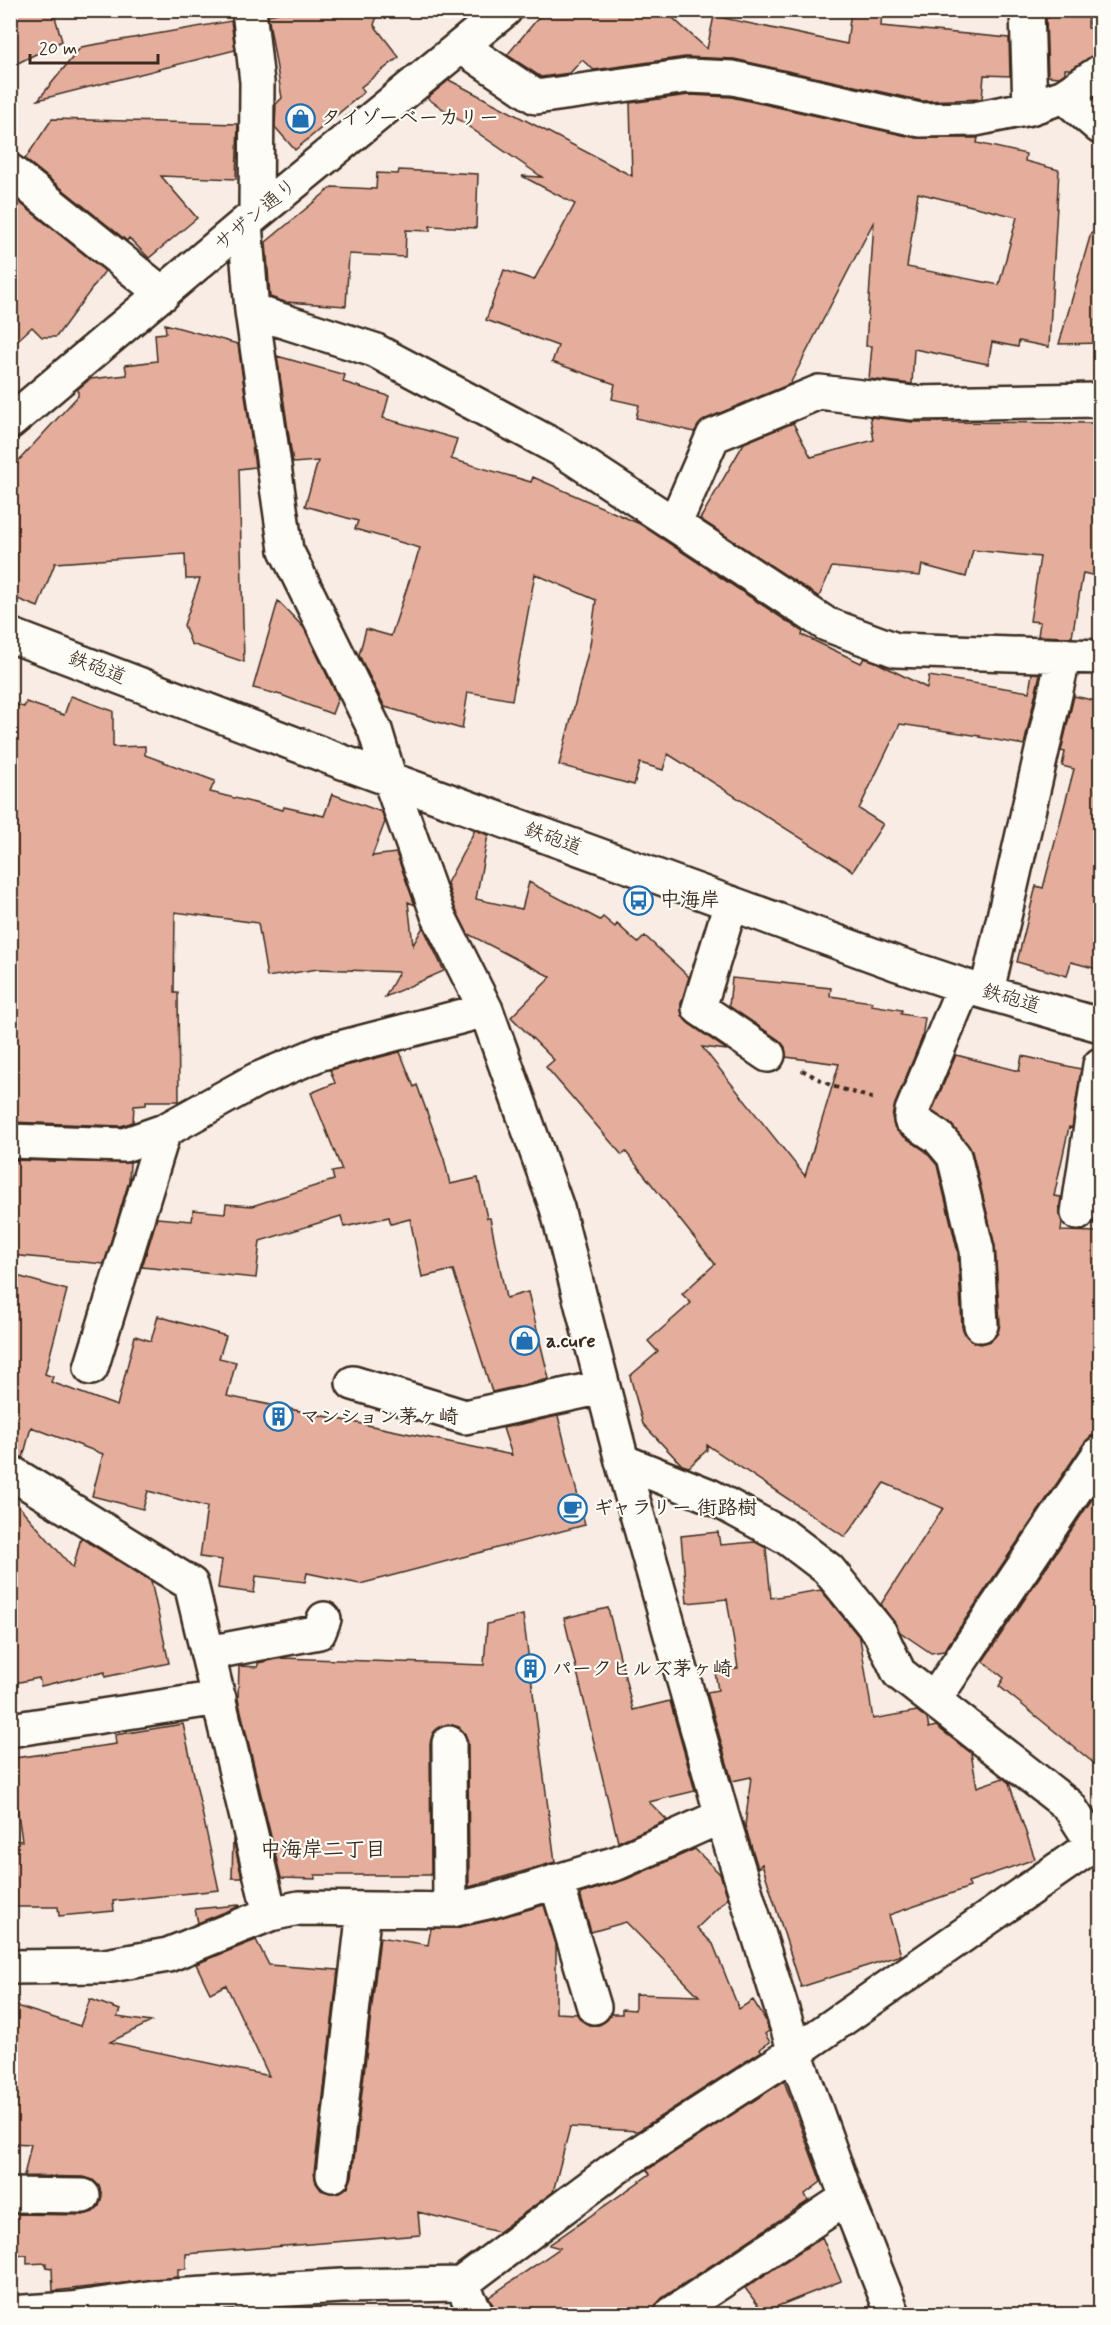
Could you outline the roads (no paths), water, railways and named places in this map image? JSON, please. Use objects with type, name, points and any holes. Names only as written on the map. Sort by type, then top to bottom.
[{"type":"street","points":[[249,10],[257,82],[250,219],[252,311],[286,550],[375,730],[390,780],[438,915],[486,1010],[557,1208],[622,1461],[722,1816],[795,2052],[892,2314]]},
{"type":"street","name":"サザン通り","points":[[10,422],[250,219],[505,10]]},
{"type":"street","points":[[1027,10],[1030,108]]},
{"type":"street","points":[[462,47],[536,97],[688,76],[733,78],[920,120],[975,119],[1030,108],[1064,96],[1101,72]]},
{"type":"street","points":[[1064,96],[1101,127]]},
{"type":"street","points":[[10,171],[163,294]]},
{"type":"street","points":[[252,311],[374,350],[560,448],[826,624],[896,650],[1101,657]]},
{"type":"street","points":[[675,523],[713,436],[819,392],[912,403],[1101,400]]},
{"type":"street","name":"鉄砲道","points":[[14,646],[895,963],[975,989],[1101,1025]]},
{"type":"street","points":[[981,1325],[977,1250],[954,1156],[938,1137],[911,1119],[912,1111],[975,989],[1064,655]]},
{"type":"street","points":[[731,903],[699,1008],[768,1056]]},
{"type":"street","points":[[10,1141],[124,1145],[164,1131],[256,1080],[321,1053],[486,1010]]},
{"type":"street","points":[[1078,1213],[1101,1065]]},
{"type":"street","points":[[92,1368],[164,1131]]},
{"type":"street","points":[[353,1383],[465,1417],[603,1387]]},
{"type":"street","points":[[934,1700],[1101,1453]]},
{"type":"street","points":[[10,2313],[71,2309],[155,2297],[343,2300],[461,2284],[617,2167],[795,2052],[1097,1842],[1069,1806],[899,1673],[880,1633],[828,1569],[786,1537],[710,1496],[622,1461]]},
{"type":"street","points":[[10,1472],[191,1584],[270,1914]]},
{"type":"street","points":[[208,1653],[319,1632],[324,1619]]},
{"type":"street","points":[[10,1730],[219,1698]]},
{"type":"street","points":[[449,1743],[450,1910]]},
{"type":"street","points":[[10,1967],[105,1966],[168,1955],[270,1914],[299,1908],[450,1910],[492,1901],[617,1863],[722,1816]]},
{"type":"street","points":[[556,1881],[594,2007]]},
{"type":"street","points":[[333,2175],[364,1910]]},
{"type":"street","points":[[10,2195],[82,2196]]},
{"type":"street","points":[[672,2314],[848,2198]]},
{"type":"street","points":[[461,2284],[477,2314]]},
{"type":"place","name":"タイゾーベーカリー","points":[[300,118]]},
{"type":"place","name":"中海岸","points":[[639,900]]},
{"type":"place","name":"a.cure","points":[[525,1341]]},
{"type":"place","name":"マンション茅ヶ崎","points":[[279,1417]]},
{"type":"place","name":"ギャラリー 街路樹","points":[[572,1508]]},
{"type":"place","name":"パークヒルズ茅ヶ崎","points":[[531,1669]]},
{"type":"district","name":"中海岸二丁目","points":[[323,1850]]}]
